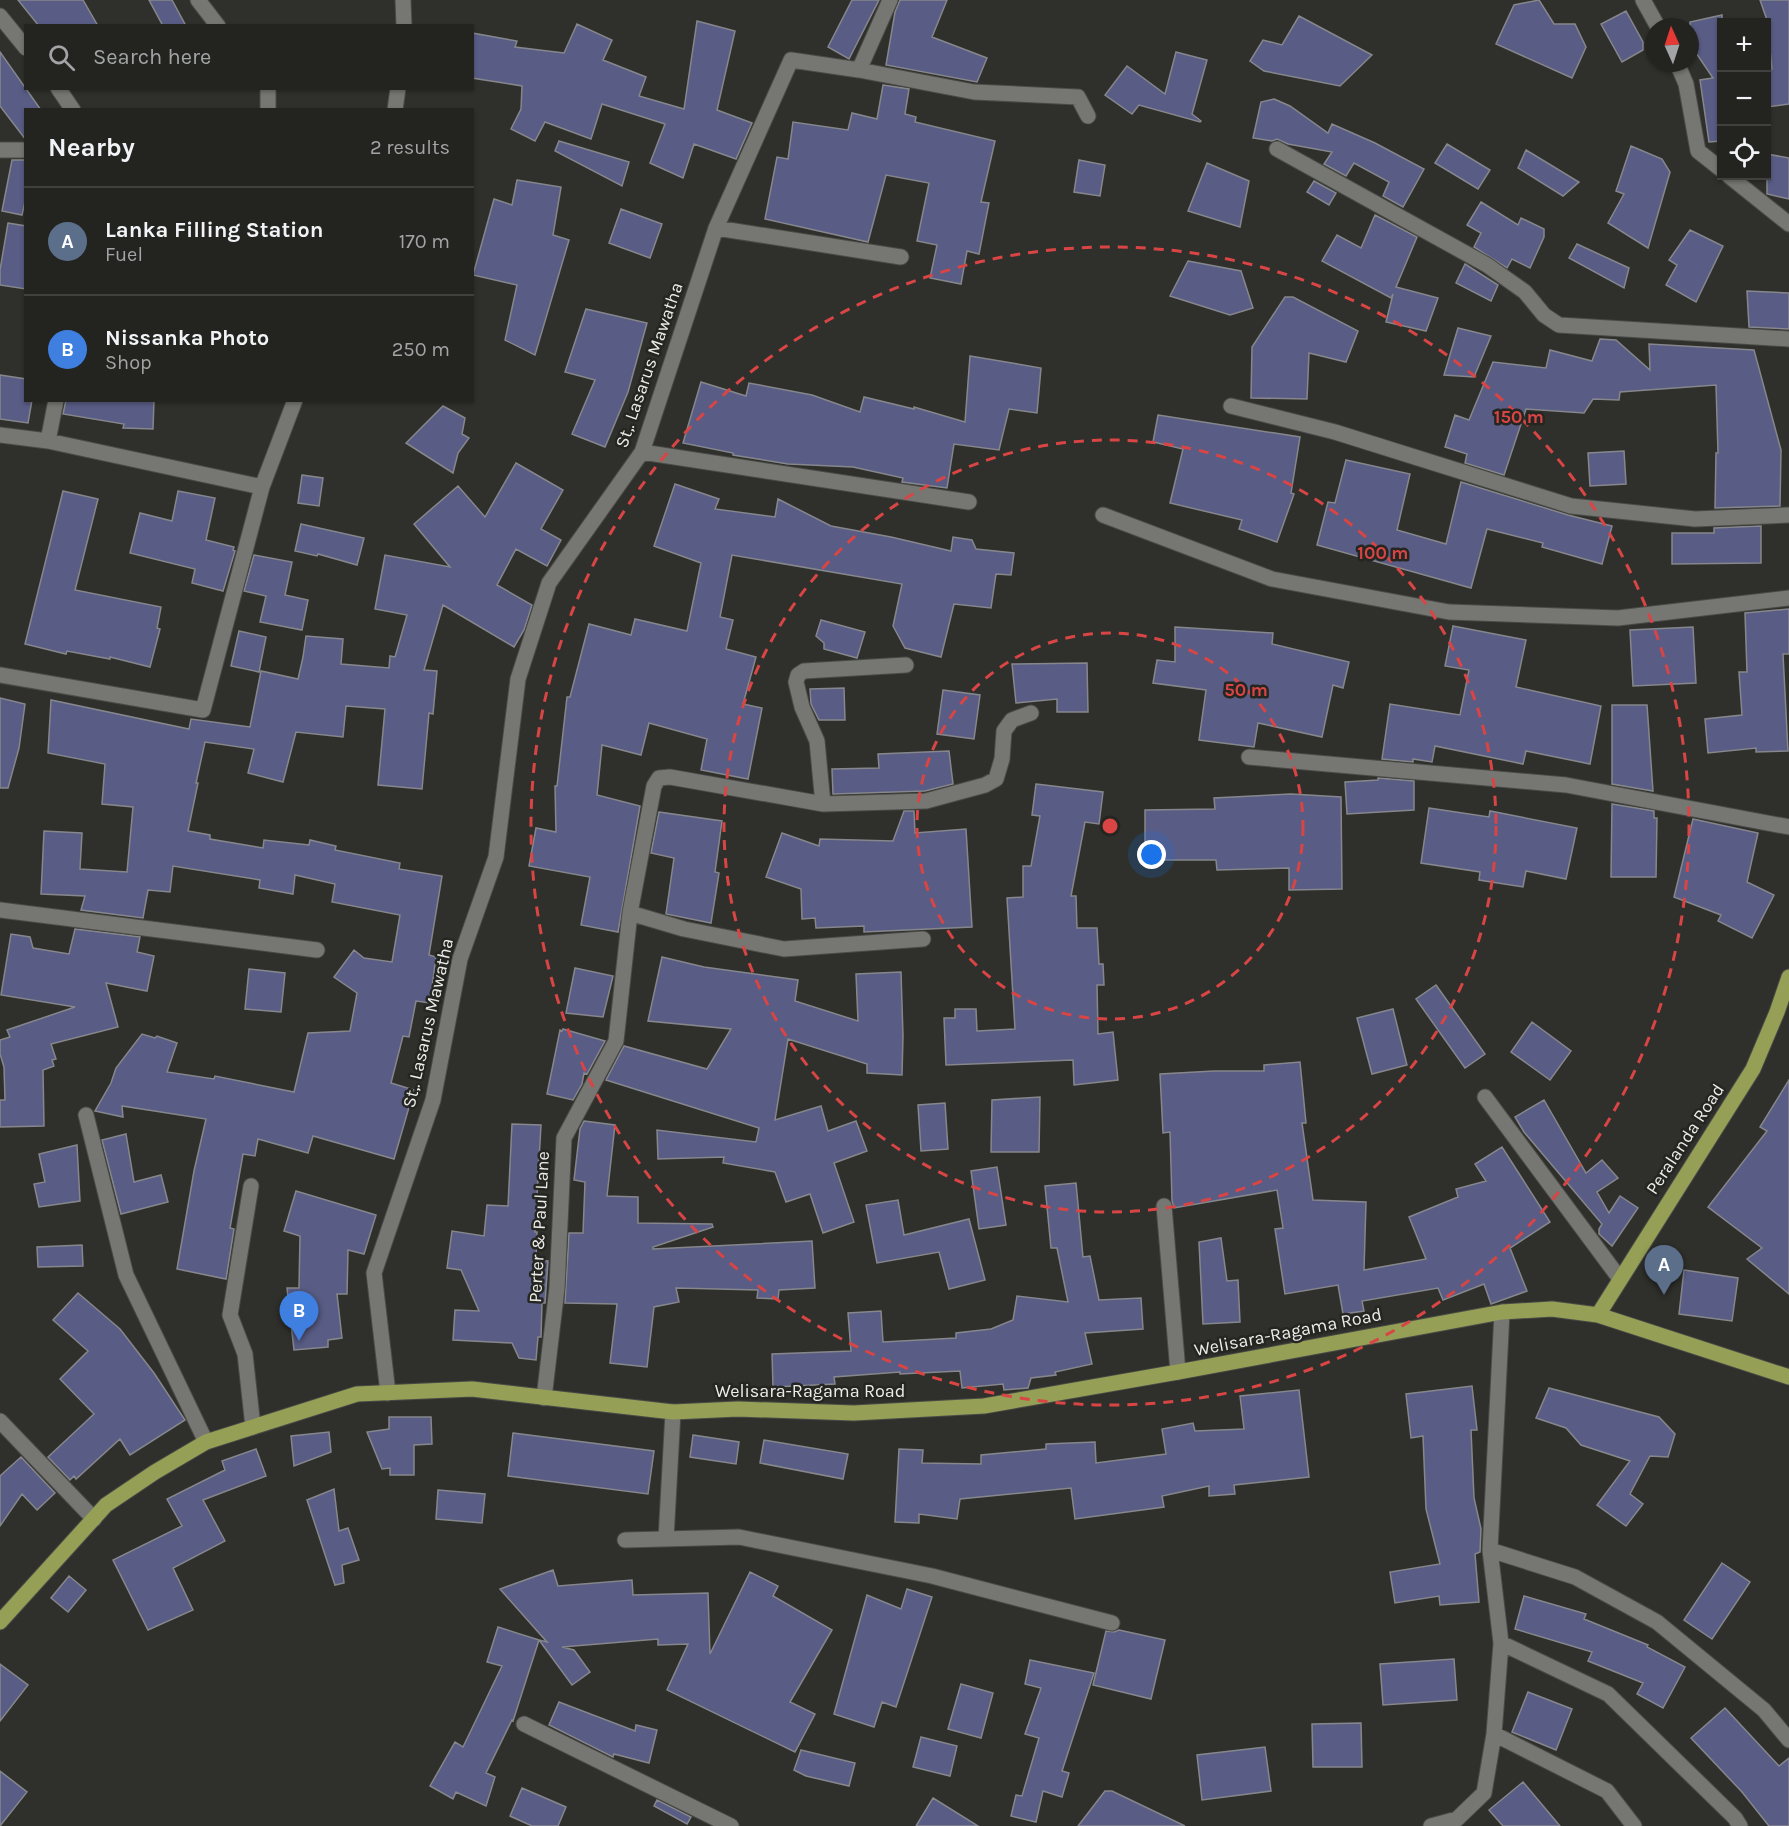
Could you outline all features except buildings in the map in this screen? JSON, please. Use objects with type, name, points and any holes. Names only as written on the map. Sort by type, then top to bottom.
[{"type":"main road","name":"Peralanda Road","points":[[1598,1315],[1753,1069],[1789,977]]},
{"type":"main road","name":"Welisara-Ragama Road","points":[[0,1622],[106,1505],[155,1472],[206,1442],[357,1394],[472,1389],[673,1412],[738,1409],[854,1413],[984,1406],[1502,1312],[1552,1309],[1598,1315],[1789,1377]]},
{"type":"street","points":[[198,0],[216,24]]},
{"type":"street","points":[[403,0],[404,24]]},
{"type":"street","points":[[859,70],[890,0]]},
{"type":"street","points":[[1643,0],[1653,18]]},
{"type":"street","points":[[0,16],[24,46]]},
{"type":"street","name":"St,. Lasarus Mawatha","points":[[388,1393],[374,1273],[433,1100],[460,959],[496,857],[518,679],[549,584],[642,452],[716,228],[791,60],[859,70],[974,92],[1078,97],[1088,116]]},
{"type":"street","points":[[1681,72],[1686,84],[1698,151],[1717,166]]},
{"type":"street","points":[[59,90],[72,108]]},
{"type":"street","points":[[268,90],[268,108]]},
{"type":"street","points":[[395,108],[398,90]]},
{"type":"street","points":[[1277,149],[1488,265],[1525,292],[1544,315],[1559,324],[1789,339]]},
{"type":"street","points":[[0,150],[24,150]]},
{"type":"street","points":[[1734,180],[1789,224]]},
{"type":"street","points":[[716,228],[901,257]]},
{"type":"street","points":[[48,441],[56,402]]},
{"type":"street","points":[[0,675],[203,710],[262,487],[293,402]]},
{"type":"street","points":[[1231,406],[1335,432],[1570,506],[1695,519],[1789,515]]},
{"type":"street","points":[[0,435],[48,441],[262,487]]},
{"type":"street","points":[[642,452],[969,502]]},
{"type":"street","points":[[1103,515],[1272,579],[1449,612],[1618,618],[1789,598]]},
{"type":"street","points":[[906,665],[804,671],[798,675],[796,682],[802,707],[817,741],[823,804],[926,801],[985,785],[996,779],[1002,759],[1004,731],[1012,720],[1031,713]]},
{"type":"street","points":[[1249,757],[1566,785],[1789,827]]},
{"type":"street","name":"Perter & Paul Lane","points":[[544,1398],[557,1288],[564,1138],[616,1041],[630,913],[654,786],[659,778],[670,777],[823,804]]},
{"type":"street","points":[[0,910],[317,950]]},
{"type":"street","points":[[630,913],[684,929],[784,950],[923,939]]},
{"type":"street","points":[[1485,1096],[1620,1279]]},
{"type":"street","points":[[86,1115],[126,1275],[206,1442]]},
{"type":"street","points":[[251,1186],[230,1315],[245,1354],[254,1427]]},
{"type":"street","points":[[1164,1206],[1178,1372]]},
{"type":"street","points":[[1431,1826],[1457,1819],[1484,1793],[1494,1734],[1501,1643],[1490,1550],[1502,1312]]},
{"type":"street","points":[[666,1539],[673,1412]]},
{"type":"street","points":[[0,1421],[94,1519]]},
{"type":"street","points":[[625,1540],[739,1538],[932,1576],[1112,1623]]},
{"type":"street","points":[[1490,1550],[1575,1577],[1657,1622],[1764,1710],[1789,1740]]},
{"type":"street","points":[[1501,1643],[1608,1694],[1735,1818],[1740,1826]]},
{"type":"street","points":[[524,1724],[731,1826]]},
{"type":"street","points":[[1494,1734],[1607,1791],[1634,1826]]},
{"type":"place","name":"Lanka Filling Station","points":[[1664,1295]]},
{"type":"place","name":"Nissanka Photo","points":[[299,1341]]}]
